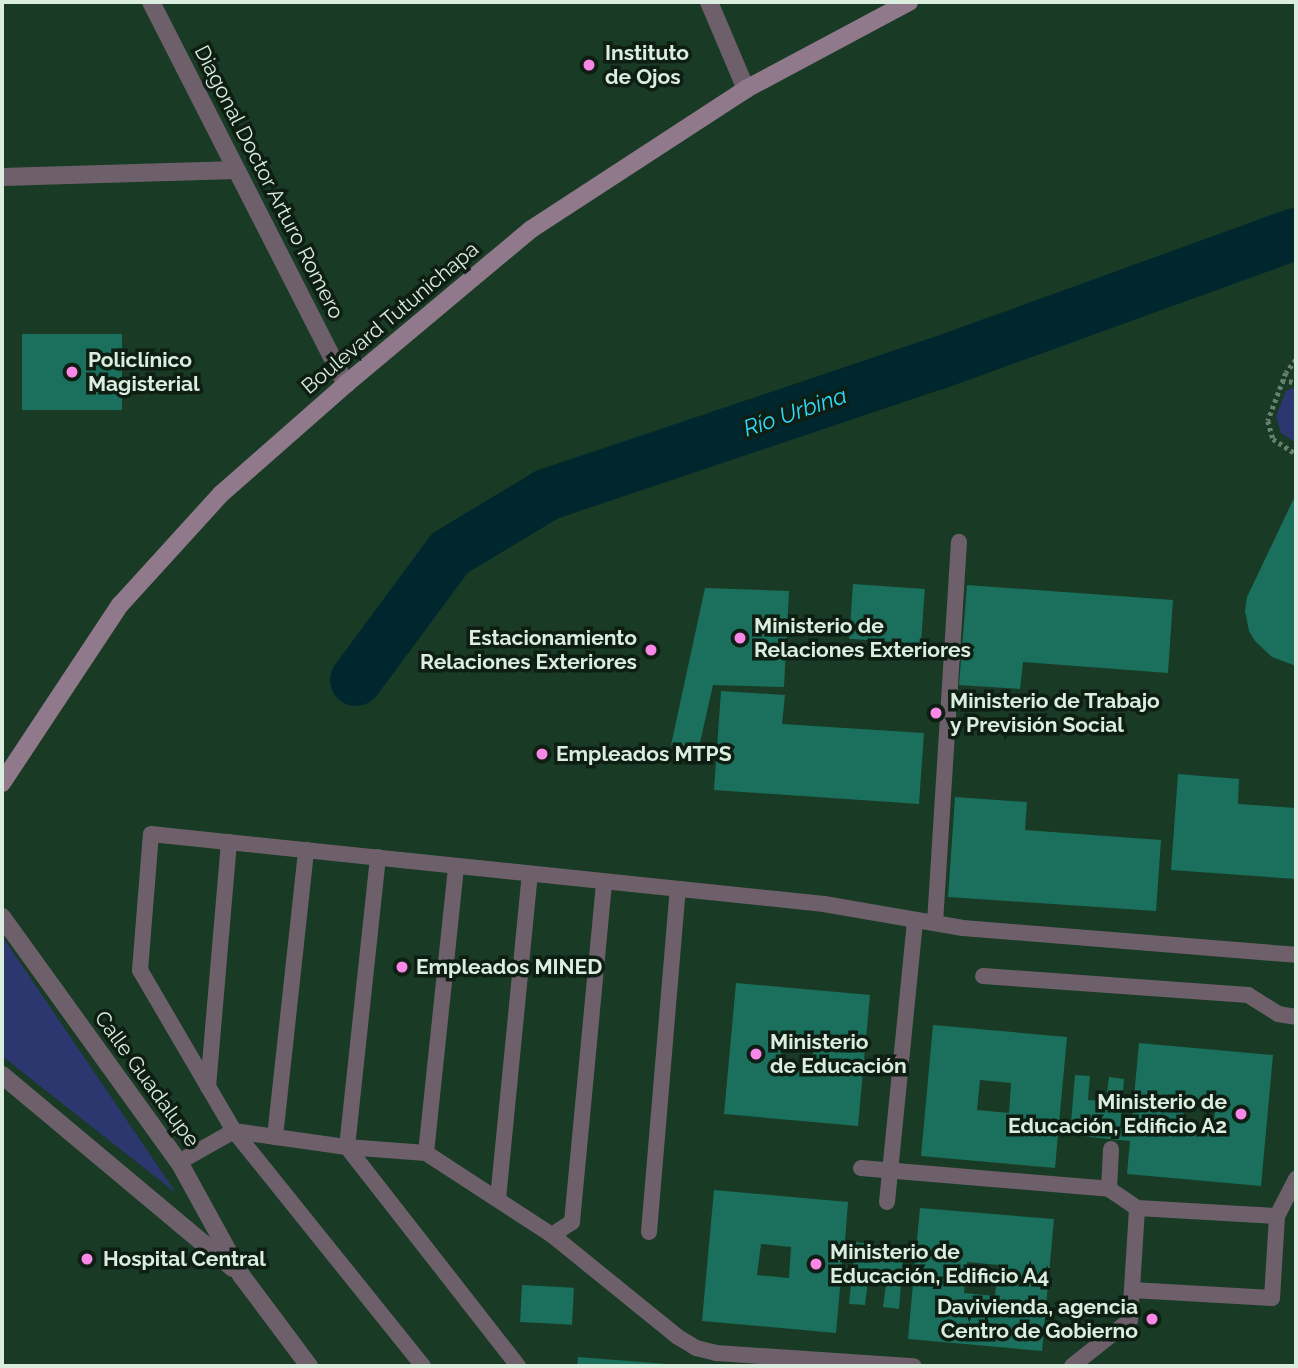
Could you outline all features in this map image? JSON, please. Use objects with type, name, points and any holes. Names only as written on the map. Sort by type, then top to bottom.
[{"type":"main road","name":"Boulevard Tutunichapa","points":[[2,783],[120,605],[221,494],[346,384],[530,230],[746,89],[909,2]]},
{"type":"street","name":"Diagonal Doctor Arturo Romero","points":[[151,2],[346,384]]},
{"type":"street","points":[[709,2],[746,89]]},
{"type":"street","points":[[2,177],[236,170]]},
{"type":"street","name":"Calle Guadalupe","points":[[2,917],[180,1162],[241,1275],[309,1366]]},
{"type":"street","name":"Calle Guadalupe","points":[[2,1075],[241,1275]]},
{"type":"lane","points":[[934,923],[959,542]]},
{"type":"lane","points":[[423,1366],[234,1131],[139,971],[151,834],[824,904],[963,928],[1296,955]]},
{"type":"lane","points":[[208,1087],[229,842]]},
{"type":"lane","points":[[275,1137],[306,850]]},
{"type":"lane","points":[[378,857],[347,1147],[518,1366]]},
{"type":"lane","points":[[426,1153],[456,867]]},
{"type":"lane","points":[[498,1199],[530,875]]},
{"type":"lane","points":[[552,1236],[572,1222],[604,883]]},
{"type":"lane","points":[[649,1232],[678,890]]},
{"type":"lane","points":[[887,1202],[915,920]]},
{"type":"lane","points":[[982,976],[1248,995],[1278,1014],[1296,1017]]},
{"type":"lane","points":[[180,1162],[234,1131],[347,1147],[426,1153],[552,1236],[678,1337],[696,1348],[716,1353],[914,1366]]},
{"type":"lane","points":[[1109,1189],[1111,1149]]},
{"type":"lane","points":[[861,1168],[1109,1189],[1137,1208],[1277,1216]]},
{"type":"lane","points":[[1132,1290],[1272,1298],[1277,1216],[1296,1179]]},
{"type":"lane","points":[[1072,1366],[1130,1320],[1137,1208]]},
{"type":"path","points":[[1296,360],[1282,381],[1268,427],[1273,439],[1296,454]]},
{"type":"path","points":[[1282,381],[1296,382]]},
{"type":"shaded area","points":[[1296,387],[1296,443],[1281,433],[1276,416],[1286,391]]},
{"type":"shaded area","points":[[2,936],[176,1193],[2,1056]]},
{"type":"building","name":"Policlínico Magisterial","points":[[22,334],[122,334],[122,410],[22,410]]},
{"type":"building","points":[[1296,494],[1296,666],[1272,657],[1255,641],[1249,631],[1245,611],[1247,597]]},
{"type":"building","points":[[853,584],[925,589],[921,644],[849,639]]},
{"type":"building","points":[[967,585],[1173,600],[1168,673],[1023,662],[1020,689],[959,685]]},
{"type":"building","name":"Ministerio de Relaciones Exteriores","points":[[705,588],[789,591],[784,687],[713,685],[699,747],[671,745]]},
{"type":"building","points":[[721,691],[785,695],[782,724],[924,733],[919,804],[714,790]]},
{"type":"building","points":[[1178,774],[1239,779],[1238,804],[1296,808],[1296,879],[1171,870]]},
{"type":"building","points":[[955,797],[1027,802],[1025,830],[1161,840],[1156,911],[948,897]]},
{"type":"building","name":"Ministerio de Educación","points":[[736,983],[870,995],[858,1126],[724,1114]],"holes":[[[783,1037],[814,1040],[811,1071],[780,1068]]]},
{"type":"building","points":[[933,1025],[1067,1037],[1059,1123],[1071,1123],[1075,1075],[1090,1076],[1088,1100],[1106,1101],[1109,1077],[1124,1079],[1120,1128],[1131,1129],[1139,1043],[1273,1055],[1261,1186],[1127,1174],[1130,1141],[1058,1134],[1055,1168],[921,1156]],"holes":[[[980,1080],[1011,1083],[1009,1113],[977,1110]],[[1185,1098],[1216,1100],[1213,1131],[1182,1128]]]},
{"type":"building","points":[[714,1190],[848,1202],[845,1241],[916,1249],[920,1208],[1054,1219],[1042,1351],[908,1339],[915,1261],[903,1259],[899,1309],[883,1307],[886,1284],[868,1281],[865,1305],[849,1304],[854,1255],[843,1254],[836,1333],[702,1321]],"holes":[[[761,1244],[791,1247],[789,1278],[757,1275]],[[967,1262],[998,1265],[995,1296],[964,1293]]]},
{"type":"building","points":[[522,1285],[574,1288],[572,1325],[520,1322]]},
{"type":"building","points":[[578,1357],[667,1364],[667,1366],[577,1366]]},
{"type":"waterway","name":"Río Urbina","points":[[356,680],[450,553],[546,495],[936,364],[1296,234]]},
{"type":"place","name":"Instituto de Ojos","points":[[589,65]]},
{"type":"place","name":"Policlínico Magisterial","points":[[72,372]]},
{"type":"place","name":"Ministerio de Relaciones Exteriores","points":[[740,638]]},
{"type":"place","name":"Estacionamiento Relaciones Exteriores","points":[[651,650]]},
{"type":"place","name":"Ministerio de Trabajo y Previsión Social","points":[[936,713]]},
{"type":"place","name":"Empleados MTPS","points":[[542,754]]},
{"type":"place","name":"Empleados MINED","points":[[402,967]]},
{"type":"place","name":"Ministerio de Educación","points":[[756,1054]]},
{"type":"place","name":"Ministerio de Educación, Edificio A2","points":[[1241,1114]]},
{"type":"place","name":"Hospital Central","points":[[87,1259]]},
{"type":"place","name":"Ministerio de Educación, Edificio A4","points":[[816,1264]]},
{"type":"place","name":"Davivienda, agencia Centro de Gobierno","points":[[1152,1319]]}]
